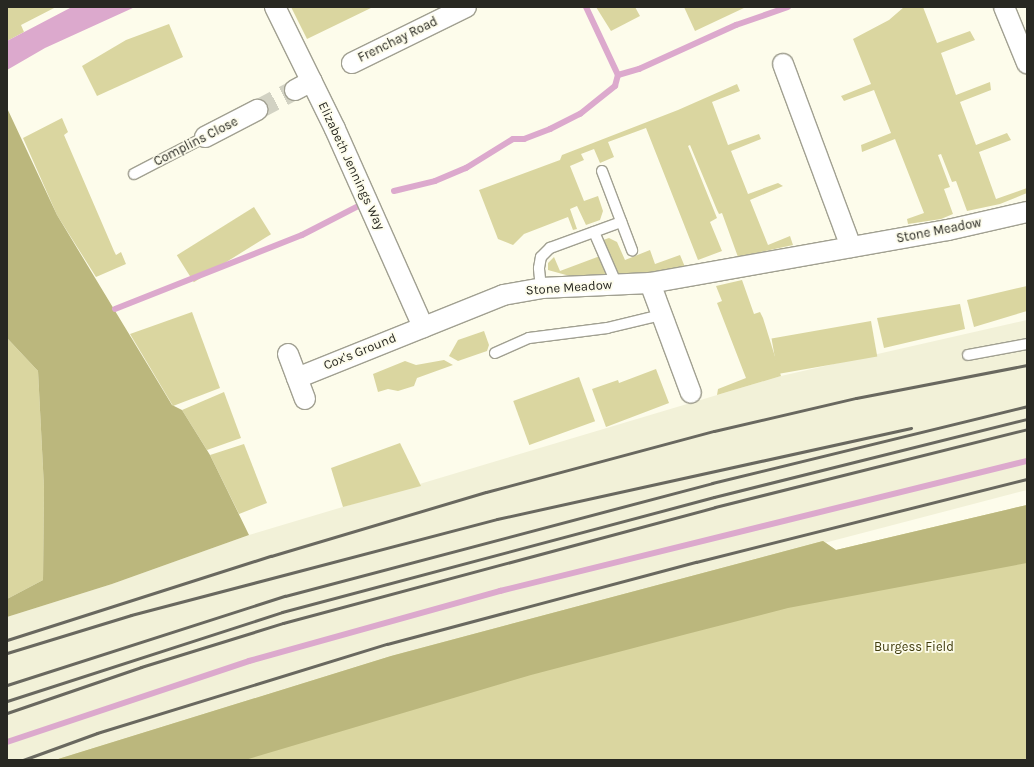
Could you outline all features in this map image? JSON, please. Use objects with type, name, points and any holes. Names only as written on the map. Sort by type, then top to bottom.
[{"type":"street","name":"Elizabeth Jennings Way","points":[[275,7],[304,86],[423,327]]},
{"type":"street","name":"Frenchay Road","points":[[352,63],[466,7]]},
{"type":"street","points":[[1004,7],[1027,63]]},
{"type":"street","points":[[783,64],[851,247]]},
{"type":"street","name":"Complins Close","points":[[205,137],[257,110]]},
{"type":"street","name":"Stone Meadow","points":[[423,327],[503,295],[542,288],[650,283],[948,230],[1027,212]]},
{"type":"street","points":[[650,283],[691,393]]},
{"type":"street","name":"Cox's Ground","points":[[297,378],[423,327]]},
{"type":"street","points":[[288,354],[305,399]]},
{"type":"lane","name":"Complins Close","points":[[134,174],[205,137]]},
{"type":"lane","points":[[602,171],[632,250]]},
{"type":"lane","points":[[542,288],[539,268],[541,257],[550,248],[621,222]]},
{"type":"lane","points":[[594,232],[617,285]]},
{"type":"lane","points":[[495,353],[529,338],[607,328],[661,314]]},
{"type":"lane","points":[[968,355],[1027,344]]},
{"type":"shaded area","points":[[135,7],[45,48],[7,70],[7,41],[70,8]]},
{"type":"shaded area","points":[[7,108],[57,215],[172,405],[182,410],[210,455],[249,535],[112,584],[7,617],[7,599],[43,580],[44,488],[38,371],[7,338]]},
{"type":"shaded area","points":[[1027,320],[1027,490],[391,656],[55,760],[7,760],[7,617],[112,584],[249,535],[781,376]]},
{"type":"shaded area","points":[[1027,505],[1027,563],[788,608],[531,675],[245,760],[55,760],[391,656],[823,541],[836,550]]},
{"type":"green space","points":[[7,7],[56,7],[21,25],[24,32],[7,41]]},
{"type":"green space","points":[[291,7],[373,7],[307,39]]},
{"type":"green space","points":[[596,7],[635,7],[640,16],[611,31]]},
{"type":"green space","points":[[684,7],[746,7],[695,31]]},
{"type":"green space","points":[[904,7],[923,7],[937,43],[970,31],[975,40],[941,53],[956,95],[990,82],[991,90],[960,102],[976,145],[1007,133],[1011,140],[979,152],[996,199],[1027,188],[1027,193],[1000,204],[967,211],[956,181],[952,182],[941,154],[938,155],[950,187],[944,189],[953,214],[941,219],[908,224],[907,219],[924,213],[895,139],[862,152],[861,145],[891,133],[874,90],[844,101],[841,96],[871,84],[853,39],[889,20]]},
{"type":"green space","points":[[169,24],[183,57],[97,96],[82,66],[126,40]]},
{"type":"green space","points":[[737,84],[740,91],[712,102],[728,145],[759,134],[761,139],[731,151],[748,194],[778,183],[783,186],[750,200],[768,245],[790,236],[793,245],[738,257],[722,213],[719,214],[717,210],[690,145],[688,146],[717,218],[710,222],[722,251],[698,260],[646,128],[608,142],[614,157],[600,163],[594,149],[581,154],[584,160],[570,166],[584,201],[598,196],[603,211],[600,220],[586,225],[577,206],[570,209],[577,229],[573,230],[568,217],[524,234],[513,245],[498,239],[479,190],[560,160],[562,155],[678,110]]},
{"type":"green space","points":[[62,118],[68,132],[64,135],[114,251],[116,255],[121,252],[126,264],[96,277],[57,215],[23,138]]},
{"type":"green space","points":[[254,207],[271,234],[194,282],[177,255]]},
{"type":"green space","points":[[609,238],[617,242],[625,260],[650,250],[655,264],[680,255],[685,267],[618,277],[603,240]]},
{"type":"green space","points":[[600,256],[608,276],[577,278],[548,270],[548,263],[554,257],[560,271]]},
{"type":"green space","points":[[742,280],[754,314],[760,312],[763,318],[781,376],[717,395],[718,389],[746,378],[717,303],[722,301],[716,286]]},
{"type":"green space","points":[[1027,286],[1027,311],[974,327],[967,300]]},
{"type":"green space","points":[[960,304],[965,329],[884,348],[877,318]]},
{"type":"green space","points":[[192,312],[220,388],[173,406],[130,334]]},
{"type":"green space","points":[[871,321],[877,356],[778,374],[772,339]]},
{"type":"green space","points":[[484,331],[489,345],[487,351],[458,361],[449,356],[458,340]]},
{"type":"green space","points":[[7,338],[38,371],[44,488],[43,580],[7,599]]},
{"type":"green space","points":[[444,360],[453,365],[417,378],[414,386],[398,391],[388,389],[378,392],[373,374],[405,361],[416,365]]},
{"type":"green space","points":[[656,369],[669,403],[606,427],[592,389],[618,380],[619,383]]},
{"type":"green space","points":[[579,377],[595,421],[529,445],[513,401]]},
{"type":"green space","points":[[224,392],[241,438],[207,450],[182,410]]},
{"type":"green space","points":[[400,443],[421,486],[343,507],[331,468]]},
{"type":"green space","points":[[244,444],[267,503],[239,514],[210,455]]},
{"type":"green space","name":"Burgess Field","points":[[1027,505],[1027,760],[55,760],[391,656],[823,541],[836,550]]},
{"type":"waterway","points":[[586,7],[618,75],[639,69],[736,25],[788,7]]},
{"type":"waterway","points":[[394,191],[435,181],[466,168],[513,139],[524,139],[550,129],[580,114],[615,86],[618,75]]},
{"type":"waterway","points":[[115,309],[302,235],[362,204]]},
{"type":"waterway","points":[[7,742],[249,661],[500,591],[1027,461]]},
{"type":"tunnel","points":[[257,110],[295,90]]},
{"type":"railway","points":[[7,640],[271,556],[486,492],[714,431],[856,398],[1027,365]]},
{"type":"railway","points":[[7,685],[285,596],[712,483],[1027,406]]},
{"type":"railway","points":[[7,701],[282,612],[714,497],[1027,419]]},
{"type":"railway","points":[[7,653],[131,615],[497,519],[911,428]]},
{"type":"railway","points":[[7,713],[141,667],[283,623],[715,507],[1027,429]]},
{"type":"railway","points":[[23,760],[97,733],[387,644],[696,562],[1027,479]]}]
